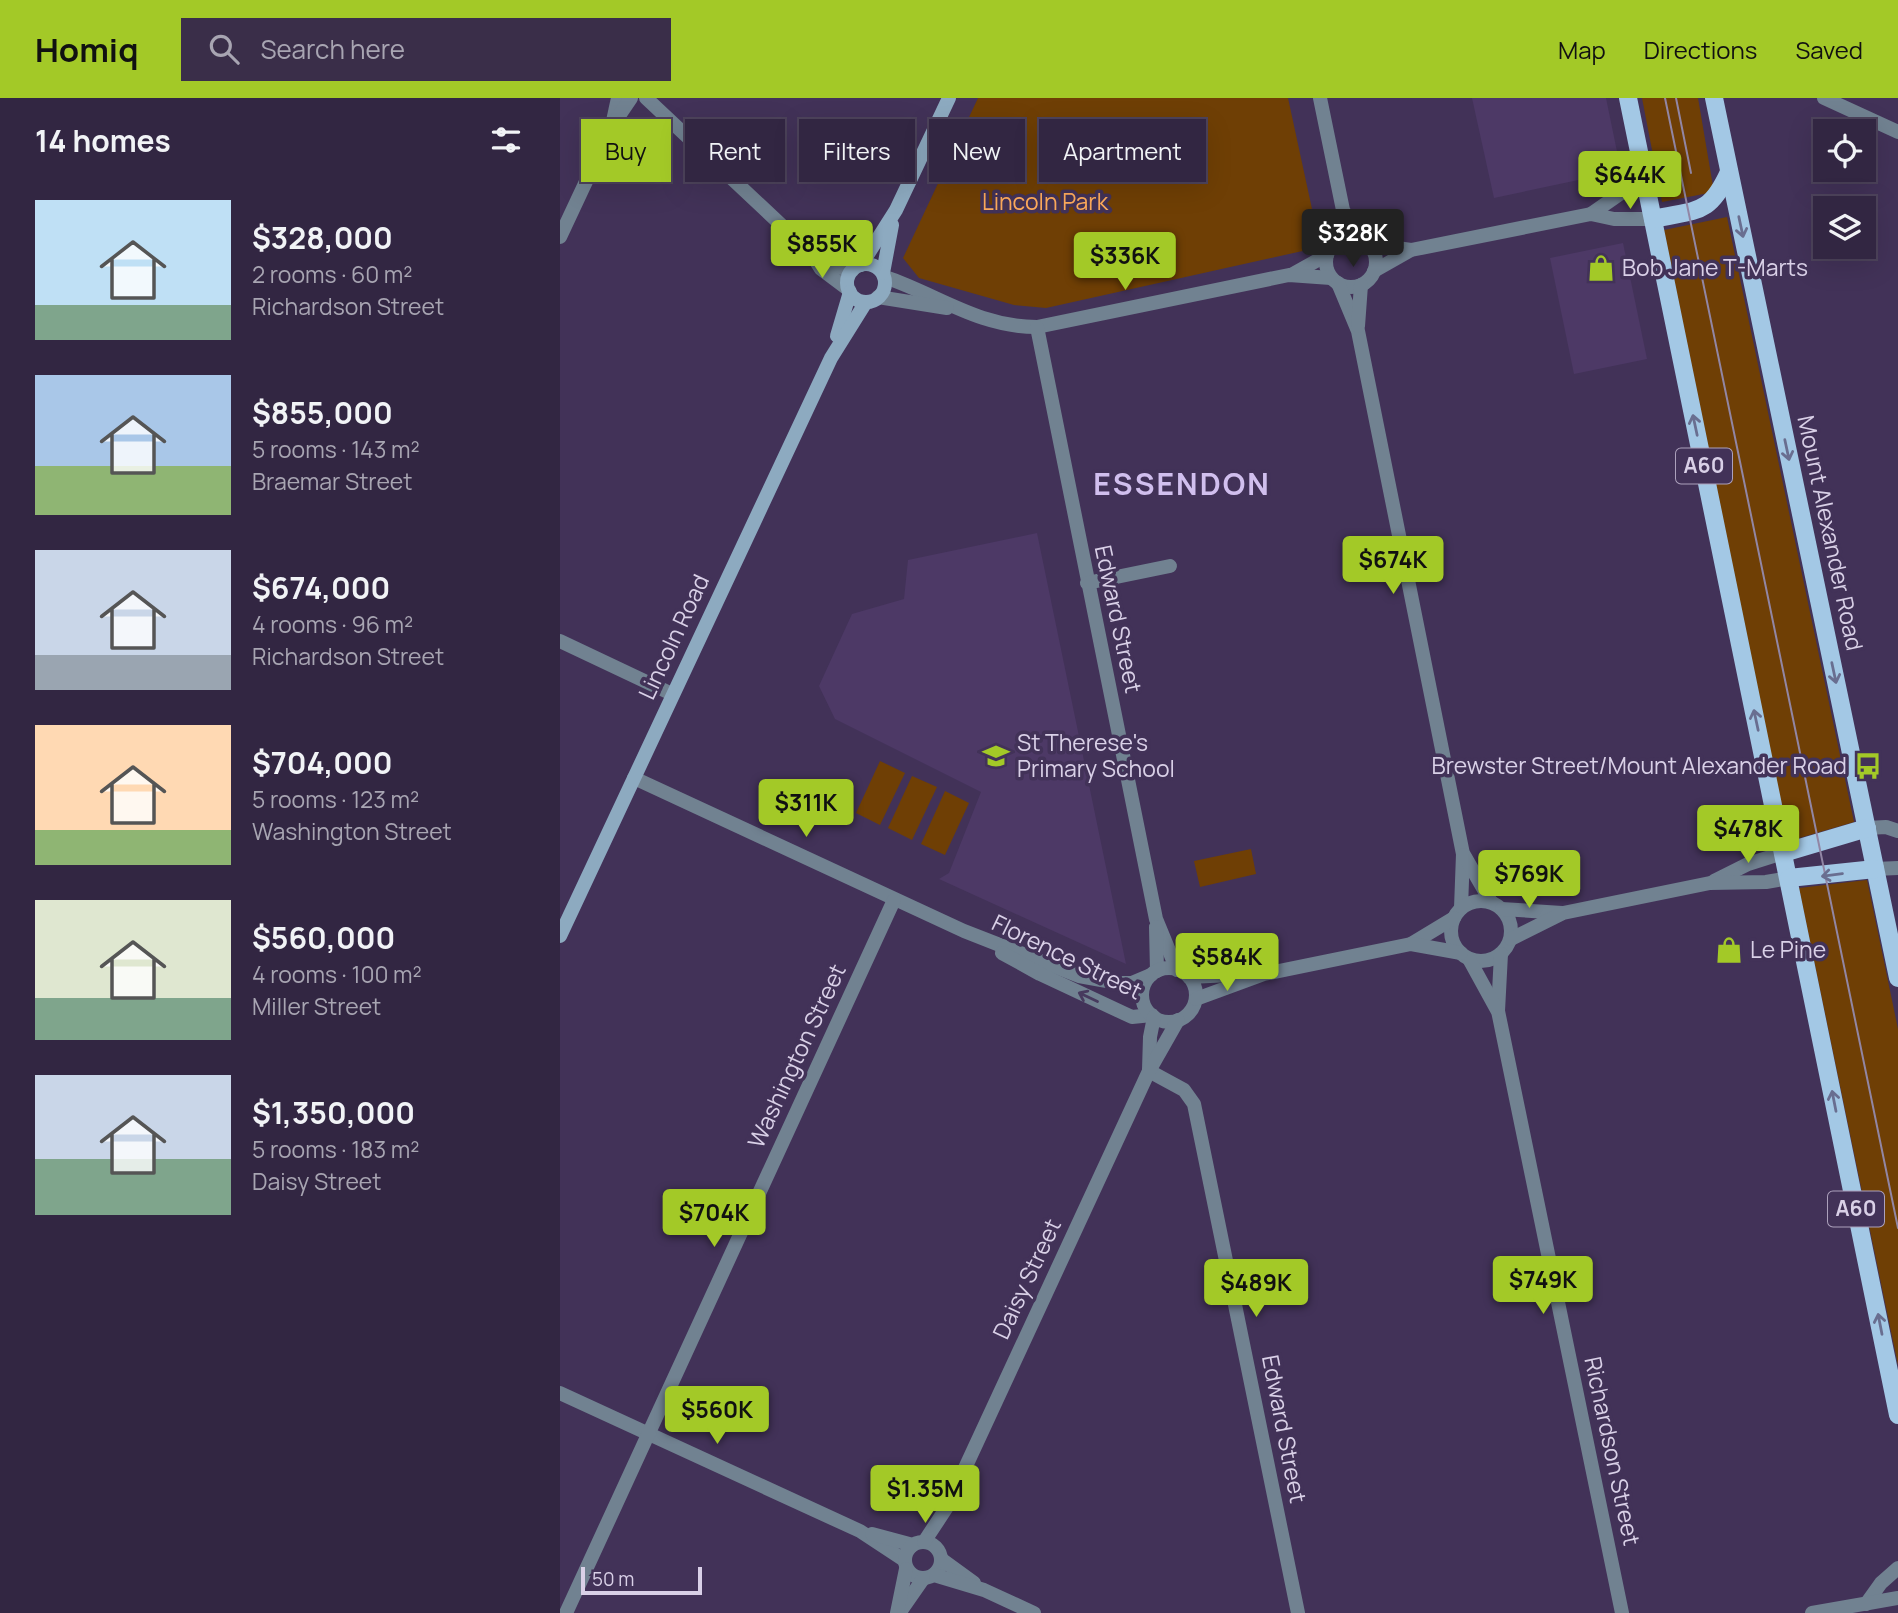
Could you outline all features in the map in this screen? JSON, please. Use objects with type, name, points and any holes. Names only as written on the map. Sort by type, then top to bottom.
[{"type":"main road","points":[[896,210],[884,288],[872,299],[857,299],[850,291],[848,280],[896,210],[949,98]]},
{"type":"main road","name":"A60","points":[[1628,98],[1898,1415]]},
{"type":"main road","name":"Mount Alexander Road","points":[[1714,98],[1898,978]]},
{"type":"main road","points":[[1653,219],[1708,206],[1720,191],[1729,172]]},
{"type":"main road","points":[[856,268],[873,265],[884,275]]},
{"type":"main road","name":"Lincoln Road","points":[[560,936],[831,358],[850,291]]},
{"type":"main road","name":"Lincoln Road","points":[[831,358],[872,299]]},
{"type":"main road","points":[[1783,853],[1867,828]]},
{"type":"main road","points":[[1789,878],[1875,869]]},
{"type":"street","points":[[614,119],[618,98]]},
{"type":"street","points":[[617,119],[631,98]]},
{"type":"street","points":[[646,98],[809,251],[829,264],[856,268]]},
{"type":"street","points":[[1320,98],[1343,210],[1376,257],[1374,271]]},
{"type":"street","points":[[1824,98],[1898,132]]},
{"type":"street","points":[[1591,214],[1644,177]]},
{"type":"street","points":[[560,237],[586,182]]},
{"type":"street","points":[[872,299],[958,310],[1010,327],[1037,327],[1289,275],[1327,255],[1337,241],[1343,210]]},
{"type":"street","points":[[1289,275],[1335,281],[1354,287],[1362,285],[1374,271],[1411,250],[1591,214],[1614,219],[1653,219]]},
{"type":"street","points":[[1337,241],[1344,238],[1411,250]]},
{"type":"street","points":[[809,251],[821,270],[850,291]]},
{"type":"street","points":[[1327,255],[1327,271],[1335,281],[1358,331],[1463,854],[1457,913],[1451,937],[1465,956]]},
{"type":"street","points":[[884,275],[939,298],[958,310]]},
{"type":"street","points":[[1358,331],[1362,285]]},
{"type":"street","name":"Edward Street","points":[[1037,327],[1156,919],[1154,973]]},
{"type":"street","points":[[1087,583],[1170,566]]},
{"type":"street","points":[[560,641],[673,694]]},
{"type":"street","name":"Florence Street","points":[[634,778],[964,931],[1099,981],[1132,983],[1154,973]]},
{"type":"street","points":[[1867,828],[1886,827],[1898,831]]},
{"type":"street","points":[[1710,883],[1748,864],[1783,853]]},
{"type":"street","points":[[1463,854],[1511,922],[1511,939]]},
{"type":"street","points":[[1875,869],[1898,868]]},
{"type":"street","points":[[1411,944],[1486,961],[1501,954],[1511,939],[1563,913],[1710,883],[1766,882],[1789,878]]},
{"type":"street","name":"Washington Street","points":[[566,1613],[894,900]]},
{"type":"street","points":[[1196,999],[1264,974],[1411,944],[1470,902],[1563,913]]},
{"type":"street","name":"Edward Street","points":[[1156,919],[1183,973]]},
{"type":"street","name":"Florence Street","points":[[964,931],[1040,974],[1132,1017],[1153,1016]]},
{"type":"street","name":"Richardson Street","points":[[1501,954],[1498,1011],[1622,1613]]},
{"type":"street","name":"Richardson Street","points":[[1465,956],[1498,1011]]},
{"type":"street","points":[[1183,973],[1194,984],[1196,999],[1190,1012],[1178,1020],[1166,1021],[1153,1016],[1143,1000],[1143,991],[1154,973],[1183,973],[1264,974]]},
{"type":"street","name":"Daisy Street","points":[[1149,1071],[1153,1016]]},
{"type":"street","name":"Daisy Street","points":[[918,1544],[947,1507],[1149,1071],[1178,1020]]},
{"type":"street","name":"Edward Street","points":[[1149,1071],[1184,1090],[1191,1097],[1197,1113],[1298,1613]]},
{"type":"street","points":[[560,1393],[860,1531],[918,1544],[939,1554],[984,1590]]},
{"type":"street","name":"Daisy Street","points":[[939,1554],[947,1507]]},
{"type":"street","points":[[860,1531],[905,1565],[913,1576],[929,1576],[984,1590],[1034,1613]]},
{"type":"street","points":[[898,1613],[905,1554],[918,1544]]},
{"type":"street","points":[[898,1613],[929,1576],[939,1554]]},
{"type":"street","points":[[1868,1609],[1881,1583],[1898,1568]]},
{"type":"street","points":[[1812,1613],[1868,1609],[1892,1604]]},
{"type":"shaded area","points":[[1472,98],[1606,98],[1621,171],[1494,198]]},
{"type":"shaded area","points":[[1623,243],[1647,359],[1574,374],[1550,258]]},
{"type":"shaded area","name":"St Therese's Primary School","points":[[1037,533],[1126,964],[939,879],[949,873],[981,792],[835,719],[819,686],[852,614],[904,599],[908,560]]},
{"type":"green space","name":"Lincoln Park","points":[[978,98],[1288,98],[1317,232],[1307,250],[1046,308],[1014,305],[919,278],[903,258],[939,182],[1025,182],[1025,119],[968,119]]},
{"type":"green space","points":[[1642,98],[1698,98],[1714,192],[1662,202]]},
{"type":"green space","points":[[1727,217],[1854,822],[1789,841],[1664,230]]},
{"type":"green space","points":[[880,761],[905,773],[880,825],[856,813]]},
{"type":"green space","points":[[912,776],[937,787],[912,840],[888,828]]},
{"type":"green space","points":[[945,791],[969,803],[945,855],[921,844]]},
{"type":"green space","points":[[1251,849],[1256,874],[1200,887],[1194,861]]},
{"type":"green space","points":[[1867,880],[1898,1029],[1898,1365],[1799,888]]},
{"type":"tram line","points":[[1665,98],[1898,1228]]},
{"type":"tram line","points":[[1676,98],[1691,173]]},
{"type":"place","name":"Bob Jane T-Marts","points":[[1601,268]]},
{"type":"place","name":"St Therese's Primary School","points":[[996,756]]},
{"type":"place","name":"Brewster Street/Mount Alexander Road","points":[[1868,766]]},
{"type":"place","name":"Le Pine","points":[[1729,950]]},
{"type":"district","name":"ESSENDON","points":[[1182,485]]}]
